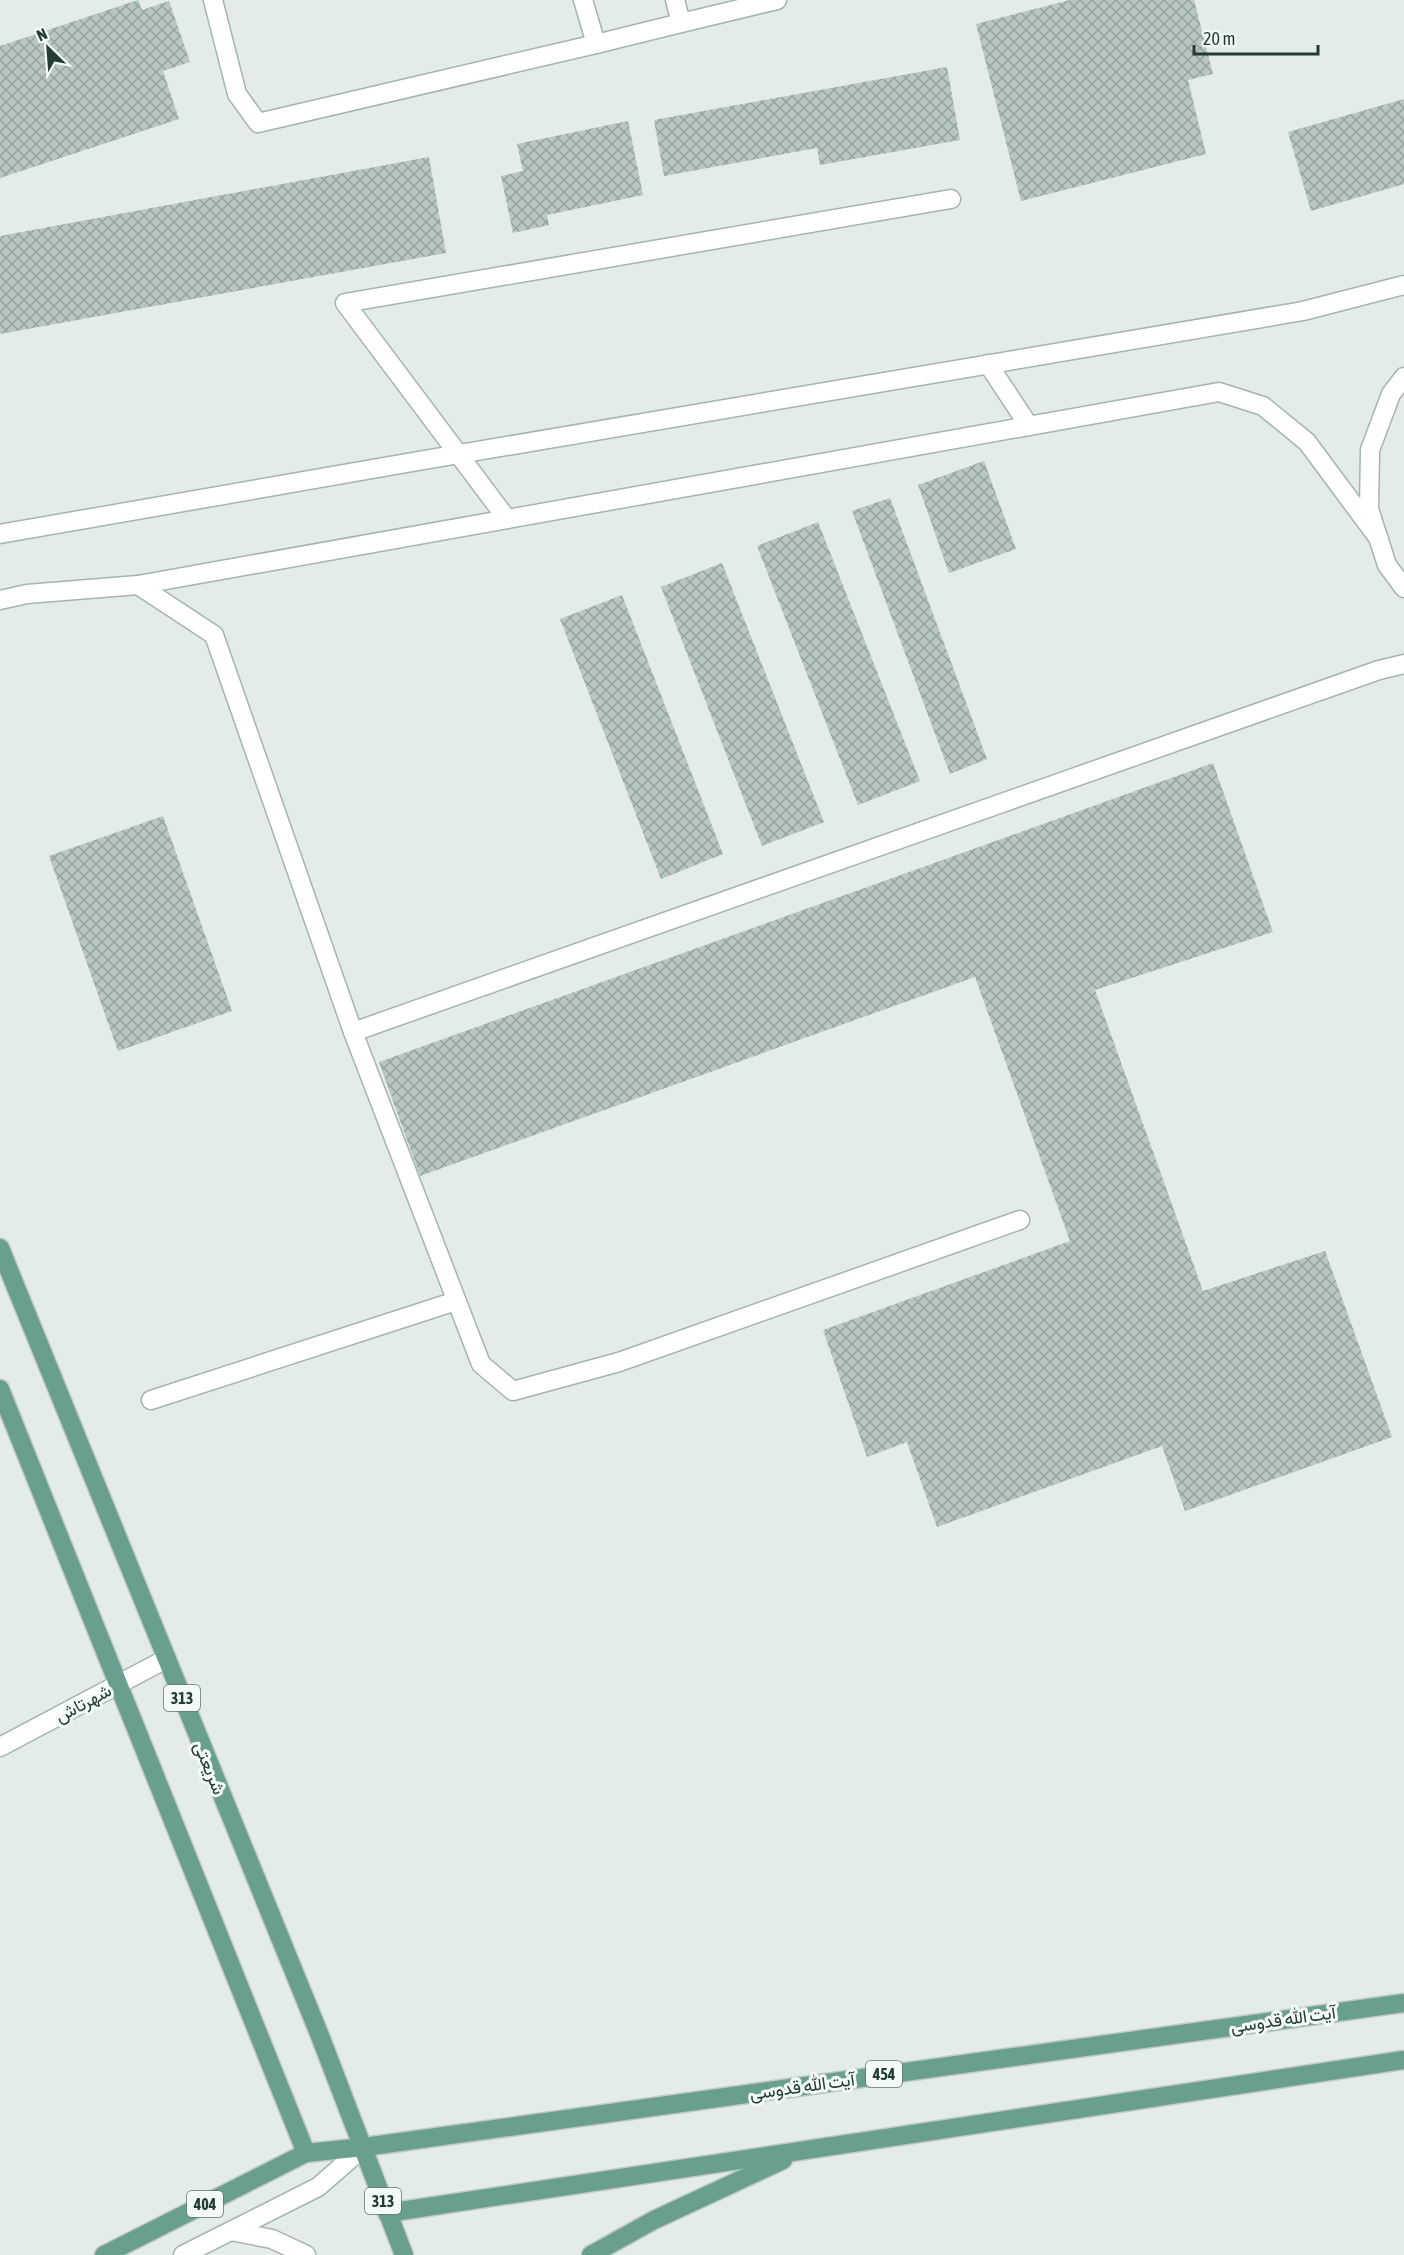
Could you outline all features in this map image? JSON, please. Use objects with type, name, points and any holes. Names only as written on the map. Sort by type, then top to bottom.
[{"type":"main road","name":"شریعتی","points":[[0,1248],[4,1273],[166,1659],[364,2147],[404,2255]]},
{"type":"main road","points":[[0,1389],[306,2152]]},
{"type":"main road","name":"آیت الله قدوسی","points":[[306,2152],[364,2147],[1404,2002]]},
{"type":"main road","points":[[387,2213],[1404,2060]]},
{"type":"main road","points":[[591,2255],[663,2215],[804,2150]]},
{"type":"main road","name":"404","points":[[105,2255],[306,2152]]},
{"type":"street","points":[[213,0],[237,94],[258,123],[596,45],[777,0]]},
{"type":"street","points":[[583,0],[596,45]]},
{"type":"street","points":[[675,0],[681,23]]},
{"type":"street","points":[[507,519],[345,303],[951,199]]},
{"type":"street","points":[[0,534],[1303,311],[1404,285]]},
{"type":"street","points":[[988,364],[1029,426]]},
{"type":"street","points":[[1404,377],[1391,394],[1370,450],[1370,509],[1387,566],[1404,588]]},
{"type":"street","points":[[0,600],[27,594],[138,585],[1219,392],[1263,406],[1307,442],[1379,539]]},
{"type":"street","points":[[138,585],[214,635],[352,1032],[481,1365],[513,1391],[619,1362],[1020,1220]]},
{"type":"street","points":[[352,1032],[1367,674],[1404,664]]},
{"type":"street","points":[[151,1400],[456,1301]]},
{"type":"street","name":"شهرتاش","points":[[0,1747],[166,1659]]},
{"type":"street","points":[[183,2255],[318,2187],[364,2147]]},
{"type":"street","points":[[231,2231],[272,2239],[306,2255]]},
{"type":"building","points":[[138,0],[142,10],[169,1],[190,62],[163,71],[179,119],[0,178],[0,46]]},
{"type":"building","points":[[1070,0],[1194,0],[1213,74],[1188,80],[1206,154],[1021,201],[976,24]]},
{"type":"building","points":[[947,67],[960,140],[820,165],[817,148],[664,176],[654,120]]},
{"type":"building","points":[[1404,99],[1404,184],[1311,211],[1288,132]]},
{"type":"building","points":[[628,121],[643,195],[547,215],[549,225],[513,233],[501,176],[523,171],[517,144]]},
{"type":"building","points":[[429,157],[446,253],[0,334],[0,236]]},
{"type":"building","points":[[984,461],[1016,549],[949,573],[918,485]]},
{"type":"building","points":[[890,498],[987,759],[950,774],[852,511]]},
{"type":"building","points":[[818,522],[920,781],[858,805],[757,546]]},
{"type":"building","points":[[722,563],[824,822],[762,846],[661,587]]},
{"type":"building","points":[[622,595],[723,854],[661,879],[560,619]]},
{"type":"building","points":[[1213,763],[1273,932],[1095,990],[1203,1291],[1325,1251],[1392,1437],[1185,1511],[1162,1446],[937,1527],[907,1442],[867,1457],[823,1330],[1070,1241],[975,977],[420,1176],[379,1062]]},
{"type":"building","points":[[163,816],[232,1011],[118,1051],[49,856]]}]
